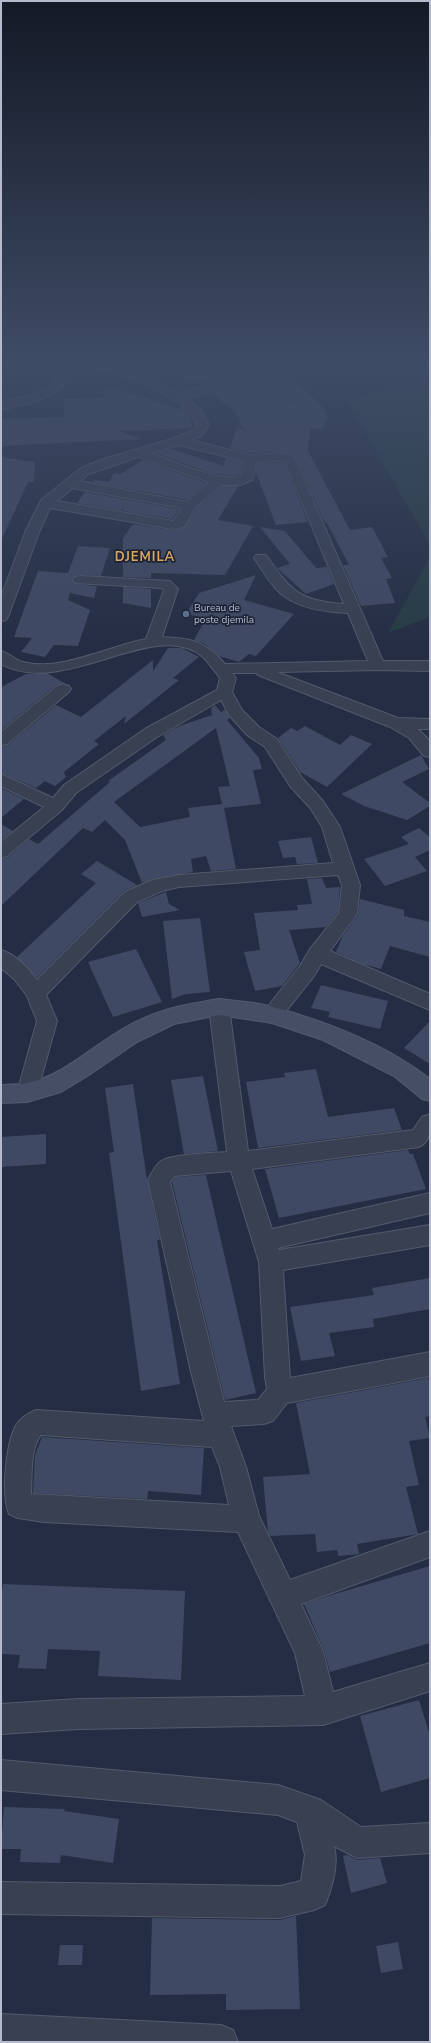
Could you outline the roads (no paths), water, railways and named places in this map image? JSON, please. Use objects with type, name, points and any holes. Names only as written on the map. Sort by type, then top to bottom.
[{"type":"main road","points":[[1,1094],[27,1093],[53,1085],[81,1069],[129,1036],[170,1016],[219,1007],[272,1015],[330,1034],[402,1070],[430,1092]]},
{"type":"street","points":[[1,617],[33,530],[46,503],[69,483],[85,472],[108,462],[124,457]]},
{"type":"street","points":[[151,457],[218,482],[240,481],[246,478],[249,471],[250,459]]},
{"type":"street","points":[[243,457],[250,459],[277,457]]},
{"type":"street","points":[[283,457],[290,460],[376,665]]},
{"type":"street","points":[[46,503],[173,525],[178,524],[190,506],[218,482]]},
{"type":"street","points":[[69,483],[190,506]]},
{"type":"street","points":[[261,558],[289,594],[308,602],[330,607],[353,609]]},
{"type":"street","points":[[80,580],[165,584],[169,586],[171,589],[153,640]]},
{"type":"street","points":[[1,658],[22,667],[48,668],[94,659],[153,640],[178,640],[197,646],[214,658],[228,678],[224,692],[151,733],[70,789],[56,806],[1,852]]},
{"type":"street","points":[[223,670],[376,665],[430,666]]},
{"type":"street","points":[[254,669],[396,723],[415,734],[430,752]]},
{"type":"street","points":[[1,740],[63,689]]},
{"type":"street","points":[[224,692],[240,716],[253,731],[271,743],[296,782],[317,805],[331,827],[351,885],[348,914],[317,954],[307,971],[272,1015]]},
{"type":"street","points":[[396,723],[430,724]]},
{"type":"street","points":[[1,779],[56,806]]},
{"type":"street","points":[[36,993],[131,897],[158,885],[180,881],[344,868]]},
{"type":"street","points":[[317,954],[430,1002]]},
{"type":"street","points":[[1,957],[22,975],[36,993],[47,1021],[27,1093]]},
{"type":"street","points":[[219,1007],[239,1161],[268,1252],[277,1377],[280,1392]]},
{"type":"street","points":[[323,1710],[309,1651],[246,1518],[233,1467],[218,1425],[203,1372],[160,1180],[168,1168],[192,1164],[239,1161],[419,1138],[430,1123]]},
{"type":"street","points":[[268,1252],[430,1203]]},
{"type":"street","points":[[268,1252],[430,1235]]},
{"type":"street","points":[[246,1518],[44,1509],[18,1505],[19,1469],[25,1434],[36,1422],[218,1425],[264,1412],[280,1392],[430,1364]]},
{"type":"street","points":[[284,1596],[430,1544]]},
{"type":"street","points":[[1,1719],[78,1714],[323,1710],[430,1677]]},
{"type":"street","points":[[1,1775],[278,1800],[310,1811],[357,1843],[430,1838]]},
{"type":"street","points":[[1,1898],[280,1902],[314,1894],[321,1855],[310,1811]]},
{"type":"street","points":[[1,2031],[222,2042]]},
{"type":"place","name":"Bureau de poste djemila","points":[[186,614]]},
{"type":"district","name":"DJEMILA","points":[[145,557]]}]
